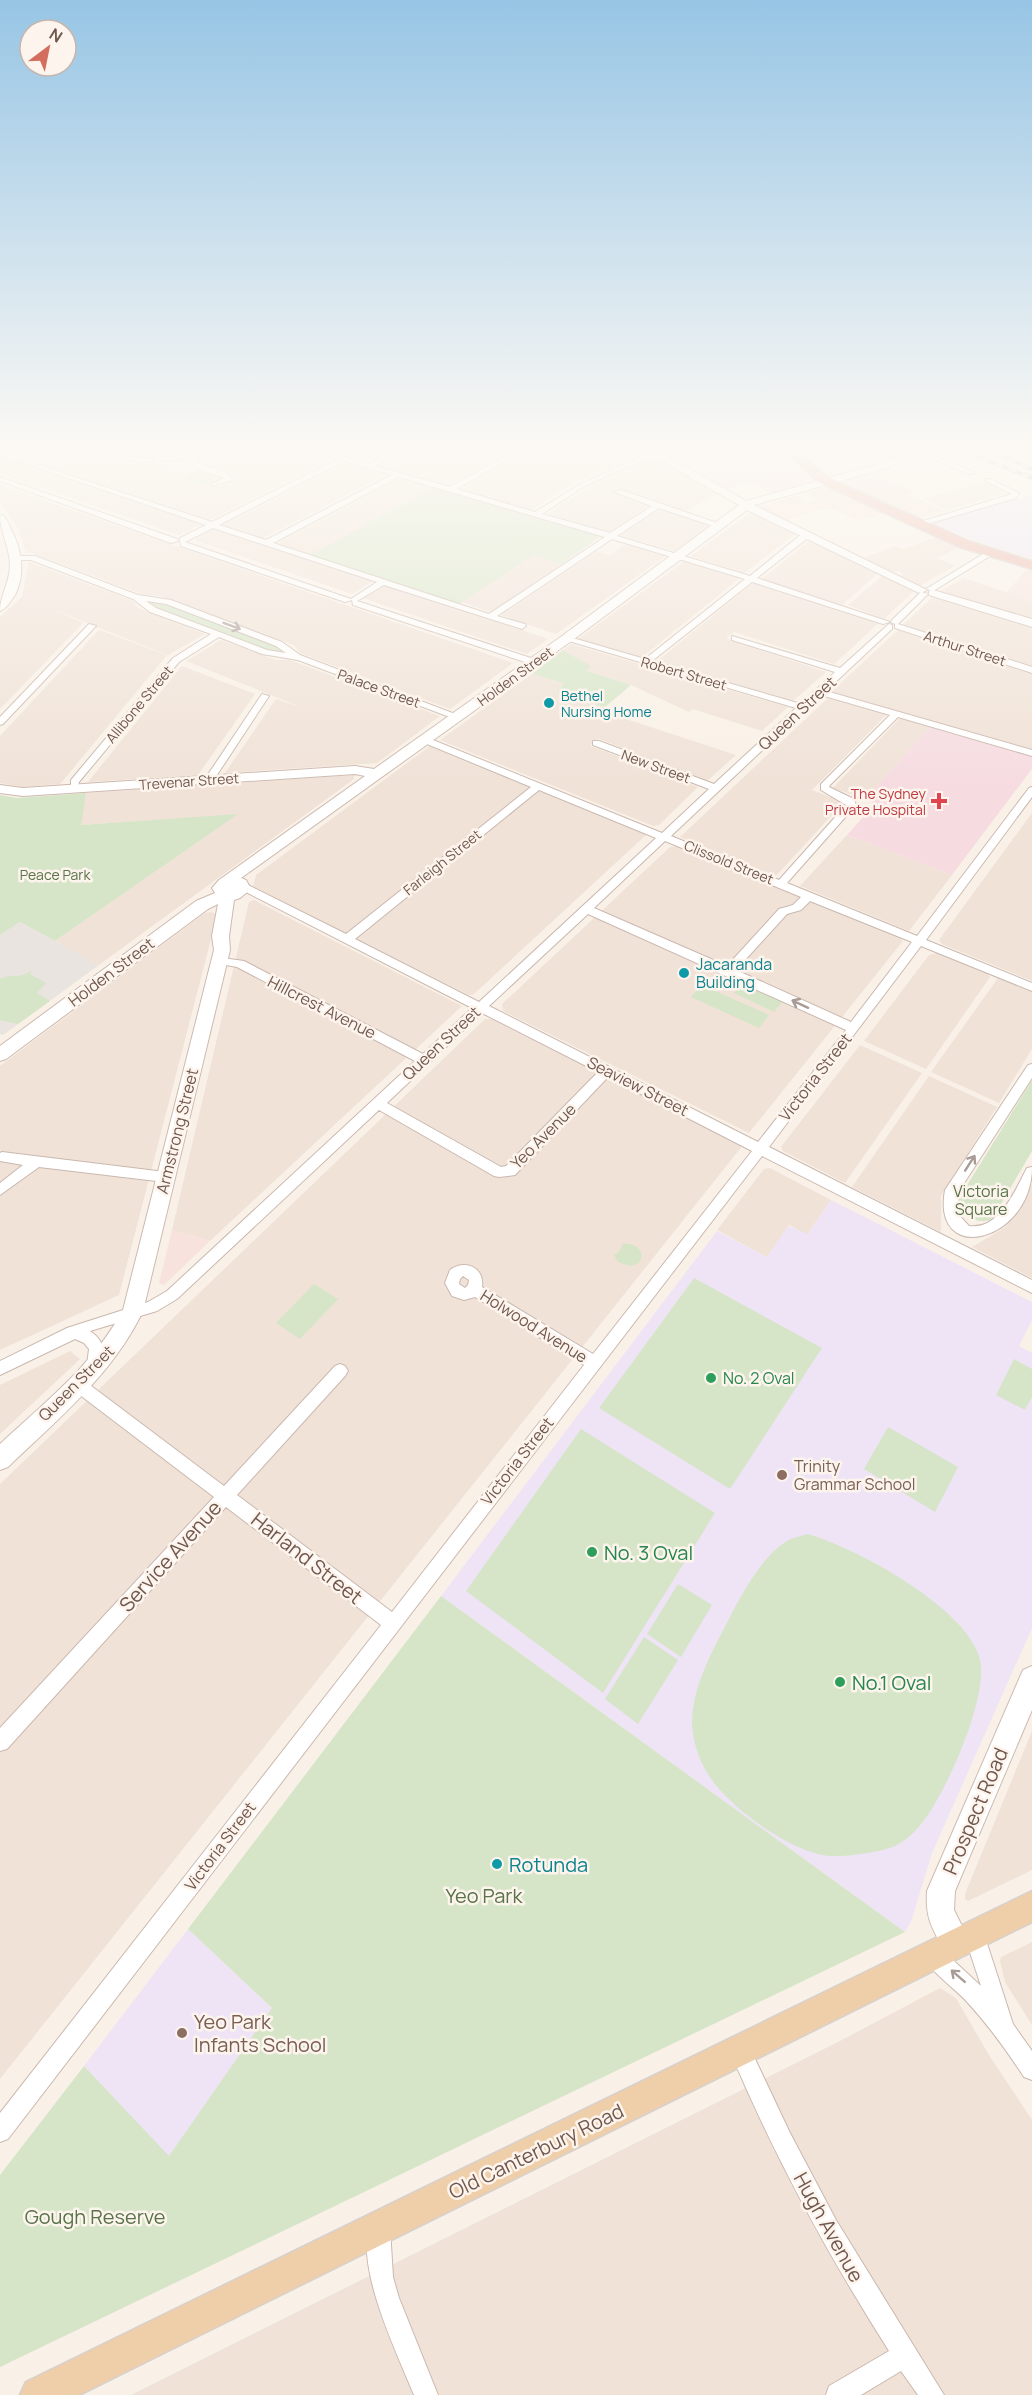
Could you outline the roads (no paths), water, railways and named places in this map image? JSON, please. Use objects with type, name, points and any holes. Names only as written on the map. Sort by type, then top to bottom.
[{"type":"highway","points":[[1014,560],[1032,565]]},
{"type":"main road","name":"Old Canterbury Road","points":[[39,2395],[1032,1906]]},
{"type":"street","points":[[0,607],[8,599],[13,589],[16,560]]},
{"type":"street","name":"Palace Street","points":[[37,560],[136,597],[168,602],[279,644],[300,658]]},
{"type":"street","points":[[232,560],[534,662]]},
{"type":"street","points":[[317,560],[522,626]]},
{"type":"street","points":[[490,616],[575,560]]},
{"type":"street","name":"Holden Street","points":[[0,1055],[205,903],[232,889],[250,870],[277,850],[280,844],[675,560]]},
{"type":"street","name":"Arthur Street","points":[[692,560],[1032,669]]},
{"type":"street","points":[[646,662],[775,560]]},
{"type":"street","points":[[860,560],[927,591],[1032,623]]},
{"type":"street","name":"Queen Street","points":[[0,1459],[77,1384],[118,1340],[133,1311],[152,1307],[172,1295],[927,591],[980,560]]},
{"type":"street","points":[[353,601],[384,582]]},
{"type":"street","name":"Palace Street","points":[[136,597],[153,610],[265,652],[300,658],[458,717]]},
{"type":"street","points":[[0,722],[92,627]]},
{"type":"street","name":"Allibone Street","points":[[74,789],[74,782],[176,660],[218,634]]},
{"type":"street","points":[[735,638],[841,671]]},
{"type":"street","name":"Robert Street","points":[[566,639],[802,707]]},
{"type":"street","points":[[819,692],[1032,753]]},
{"type":"street","points":[[210,779],[265,696]]},
{"type":"street","points":[[781,884],[850,805],[850,801],[824,788],[826,784],[896,714]]},
{"type":"street","name":"Clissold Street","points":[[425,740],[1032,987]]},
{"type":"street","name":"New Street","points":[[596,743],[716,788]]},
{"type":"street","name":"Trevenar Street","points":[[0,789],[22,792],[355,770],[378,774]]},
{"type":"street","name":"Farleigh Street","points":[[347,939],[538,786]]},
{"type":"street","name":"Victoria Street","points":[[0,2131],[853,1028],[1032,790]]},
{"type":"street","name":"Holden Street","points":[[0,1048],[199,900],[232,889]]},
{"type":"street","name":"Seaview Street","points":[[232,889],[261,896],[1032,1287]]},
{"type":"street","name":"Armstrong Street","points":[[133,1311],[220,955],[219,941],[232,889]]},
{"type":"street","points":[[729,971],[783,911],[797,908],[809,895]]},
{"type":"street","points":[[586,909],[853,1028]]},
{"type":"street","name":"Hillcrest Avenue","points":[[220,955],[424,1060]]},
{"type":"street","points":[[1032,1068],[952,1190],[949,1207],[953,1220],[965,1231],[980,1232],[996,1225],[1006,1216],[1032,1172]]},
{"type":"street","name":"Yeo Avenue","points":[[377,1103],[500,1172],[510,1171],[607,1070]]},
{"type":"street","points":[[2,1157],[165,1176]]},
{"type":"street","points":[[0,1190],[38,1160]]},
{"type":"street","points":[[955,1247],[965,1231]]},
{"type":"street","name":"Holwood Avenue","points":[[474,1288],[594,1363]]},
{"type":"street","points":[[0,1368],[72,1332],[133,1311]]},
{"type":"street","points":[[72,1332],[84,1335],[96,1346],[98,1359],[94,1366]]},
{"type":"street","name":"Service Avenue","points":[[0,1742],[340,1371]]},
{"type":"street","name":"Harland Street","points":[[77,1384],[392,1623]]},
{"type":"street","name":"Prospect Road","points":[[955,1945],[940,1912],[941,1891],[1032,1678]]},
{"type":"street","points":[[955,1945],[962,1979],[1006,2030]]},
{"type":"street","points":[[955,1945],[1032,2069]]},
{"type":"street","name":"Hugh Avenue","points":[[741,2051],[782,2142],[828,2229],[904,2355],[932,2395]]},
{"type":"street","points":[[379,2229],[381,2277],[387,2298],[426,2395]]},
{"type":"street","points":[[838,2395],[904,2355]]},
{"type":"place","name":"Bethel Nursing Home","points":[[549,703]]},
{"type":"place","name":"The Sydney Private Hospital","points":[[939,801]]},
{"type":"place","name":"Jacaranda Building","points":[[684,973]]},
{"type":"place","name":"No. 2 Oval","points":[[711,1378]]},
{"type":"place","name":"Trinity Grammar School","points":[[782,1475]]},
{"type":"place","name":"No. 3 Oval","points":[[592,1552]]},
{"type":"place","name":"No.1 Oval","points":[[840,1682]]},
{"type":"place","name":"Rotunda","points":[[497,1864]]},
{"type":"place","name":"Yeo Park Infants School","points":[[182,2033]]},
{"type":"park label","name":"Peace Park","points":[[55,874]]},
{"type":"park label","name":"Victoria Square","points":[[981,1200]]},
{"type":"park label","name":"Yeo Park","points":[[484,1895]]},
{"type":"park label","name":"Gough Reserve","points":[[95,2216]]}]
